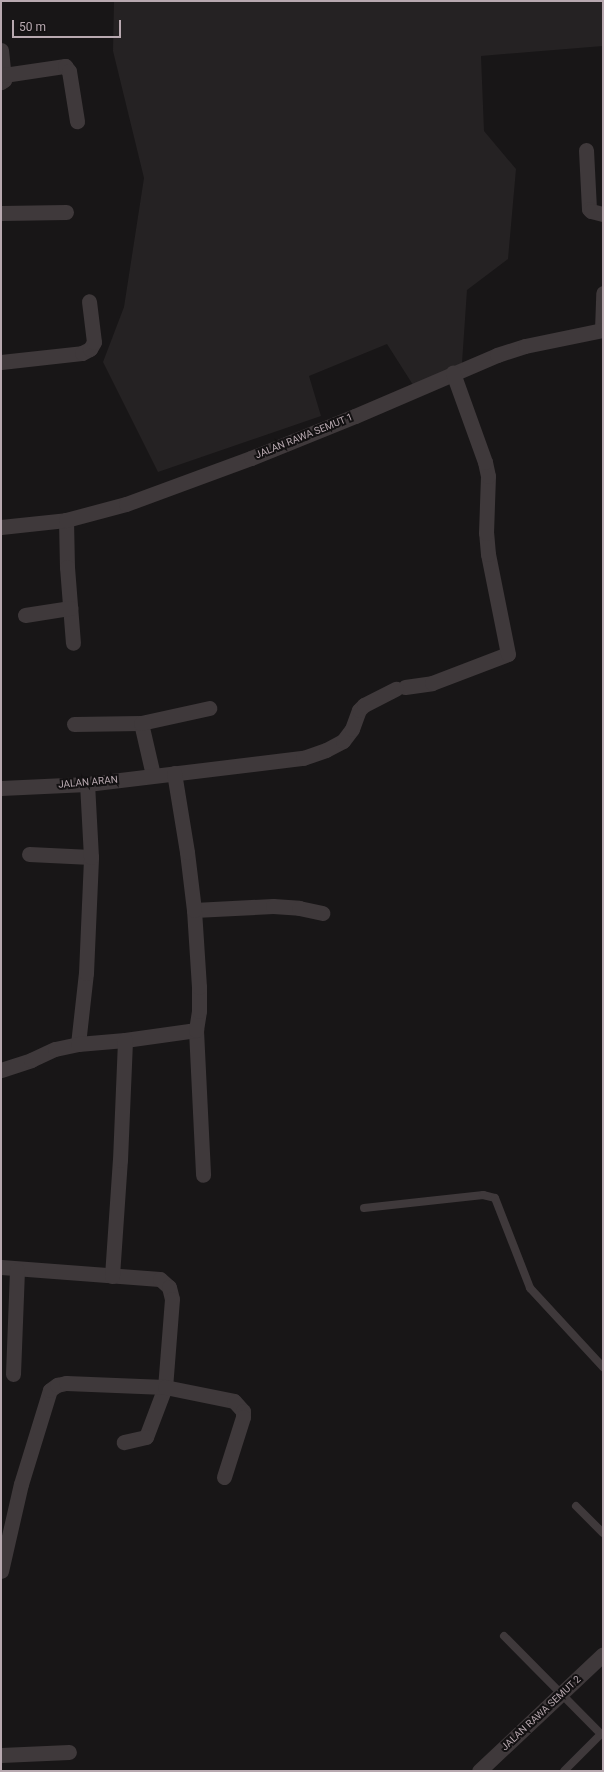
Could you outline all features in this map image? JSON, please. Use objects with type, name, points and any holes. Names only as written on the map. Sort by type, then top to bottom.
[{"type":"street","points":[[1,50],[2,78],[65,66],[69,71],[77,120]]},
{"type":"street","points":[[586,150],[589,207],[591,211],[603,214]]},
{"type":"street","points":[[1,213],[66,212]]},
{"type":"street","points":[[603,293],[603,330]]},
{"type":"street","points":[[1,362],[82,353],[90,349],[94,342],[89,301]]},
{"type":"street","name":"JALAN RAWA SEMUT 1","points":[[1,527],[66,520],[126,504],[194,480],[355,416],[453,373],[525,346],[603,330]]},
{"type":"street","name":"JALAN ARAN","points":[[1,788],[87,784],[153,775],[292,760],[313,755],[343,741],[352,728],[359,710],[364,705],[400,688],[432,683],[508,654],[488,554],[486,533],[488,476],[453,373]]},
{"type":"street","points":[[66,520],[66,567],[73,643]]},
{"type":"street","points":[[25,615],[70,608]]},
{"type":"street","points":[[74,724],[141,723],[209,708]]},
{"type":"street","points":[[141,723],[153,775]]},
{"type":"street","points":[[174,773],[187,852],[194,910],[199,986],[199,1011],[196,1030],[204,1175]]},
{"type":"street","points":[[78,1044],[86,973],[91,857],[87,784]]},
{"type":"street","points":[[29,854],[91,857]]},
{"type":"street","points":[[194,910],[273,906],[300,908],[322,913]]},
{"type":"street","points":[[1,1070],[31,1060],[55,1049],[78,1044],[125,1040],[196,1030]]},
{"type":"street","points":[[112,1276],[120,1160],[125,1040]]},
{"type":"street","points":[[1,1267],[17,1270],[160,1279],[169,1287],[172,1299],[165,1387],[146,1437],[124,1442]]},
{"type":"street","points":[[13,1374],[17,1270]]},
{"type":"street","points":[[1,1571],[21,1484],[51,1388],[66,1383],[165,1387],[234,1401],[243,1411],[243,1417],[224,1477]]},
{"type":"street","name":"JALAN RAWA SEMUT 2","points":[[479,1771],[603,1654]]},
{"type":"street","points":[[1,1755],[70,1752]]},
{"type":"lane","points":[[364,1208],[483,1195],[495,1198],[530,1288],[603,1367]]},
{"type":"lane","points":[[576,1506],[603,1533]]},
{"type":"lane","points":[[504,1636],[602,1735],[564,1771]]},
{"type":"shaded area","points":[[114,1],[603,1],[603,46],[481,56],[484,131],[516,169],[508,259],[467,290],[462,363],[415,388],[387,344],[309,376],[321,416],[158,472],[103,362],[124,307],[144,178],[113,51]]}]
